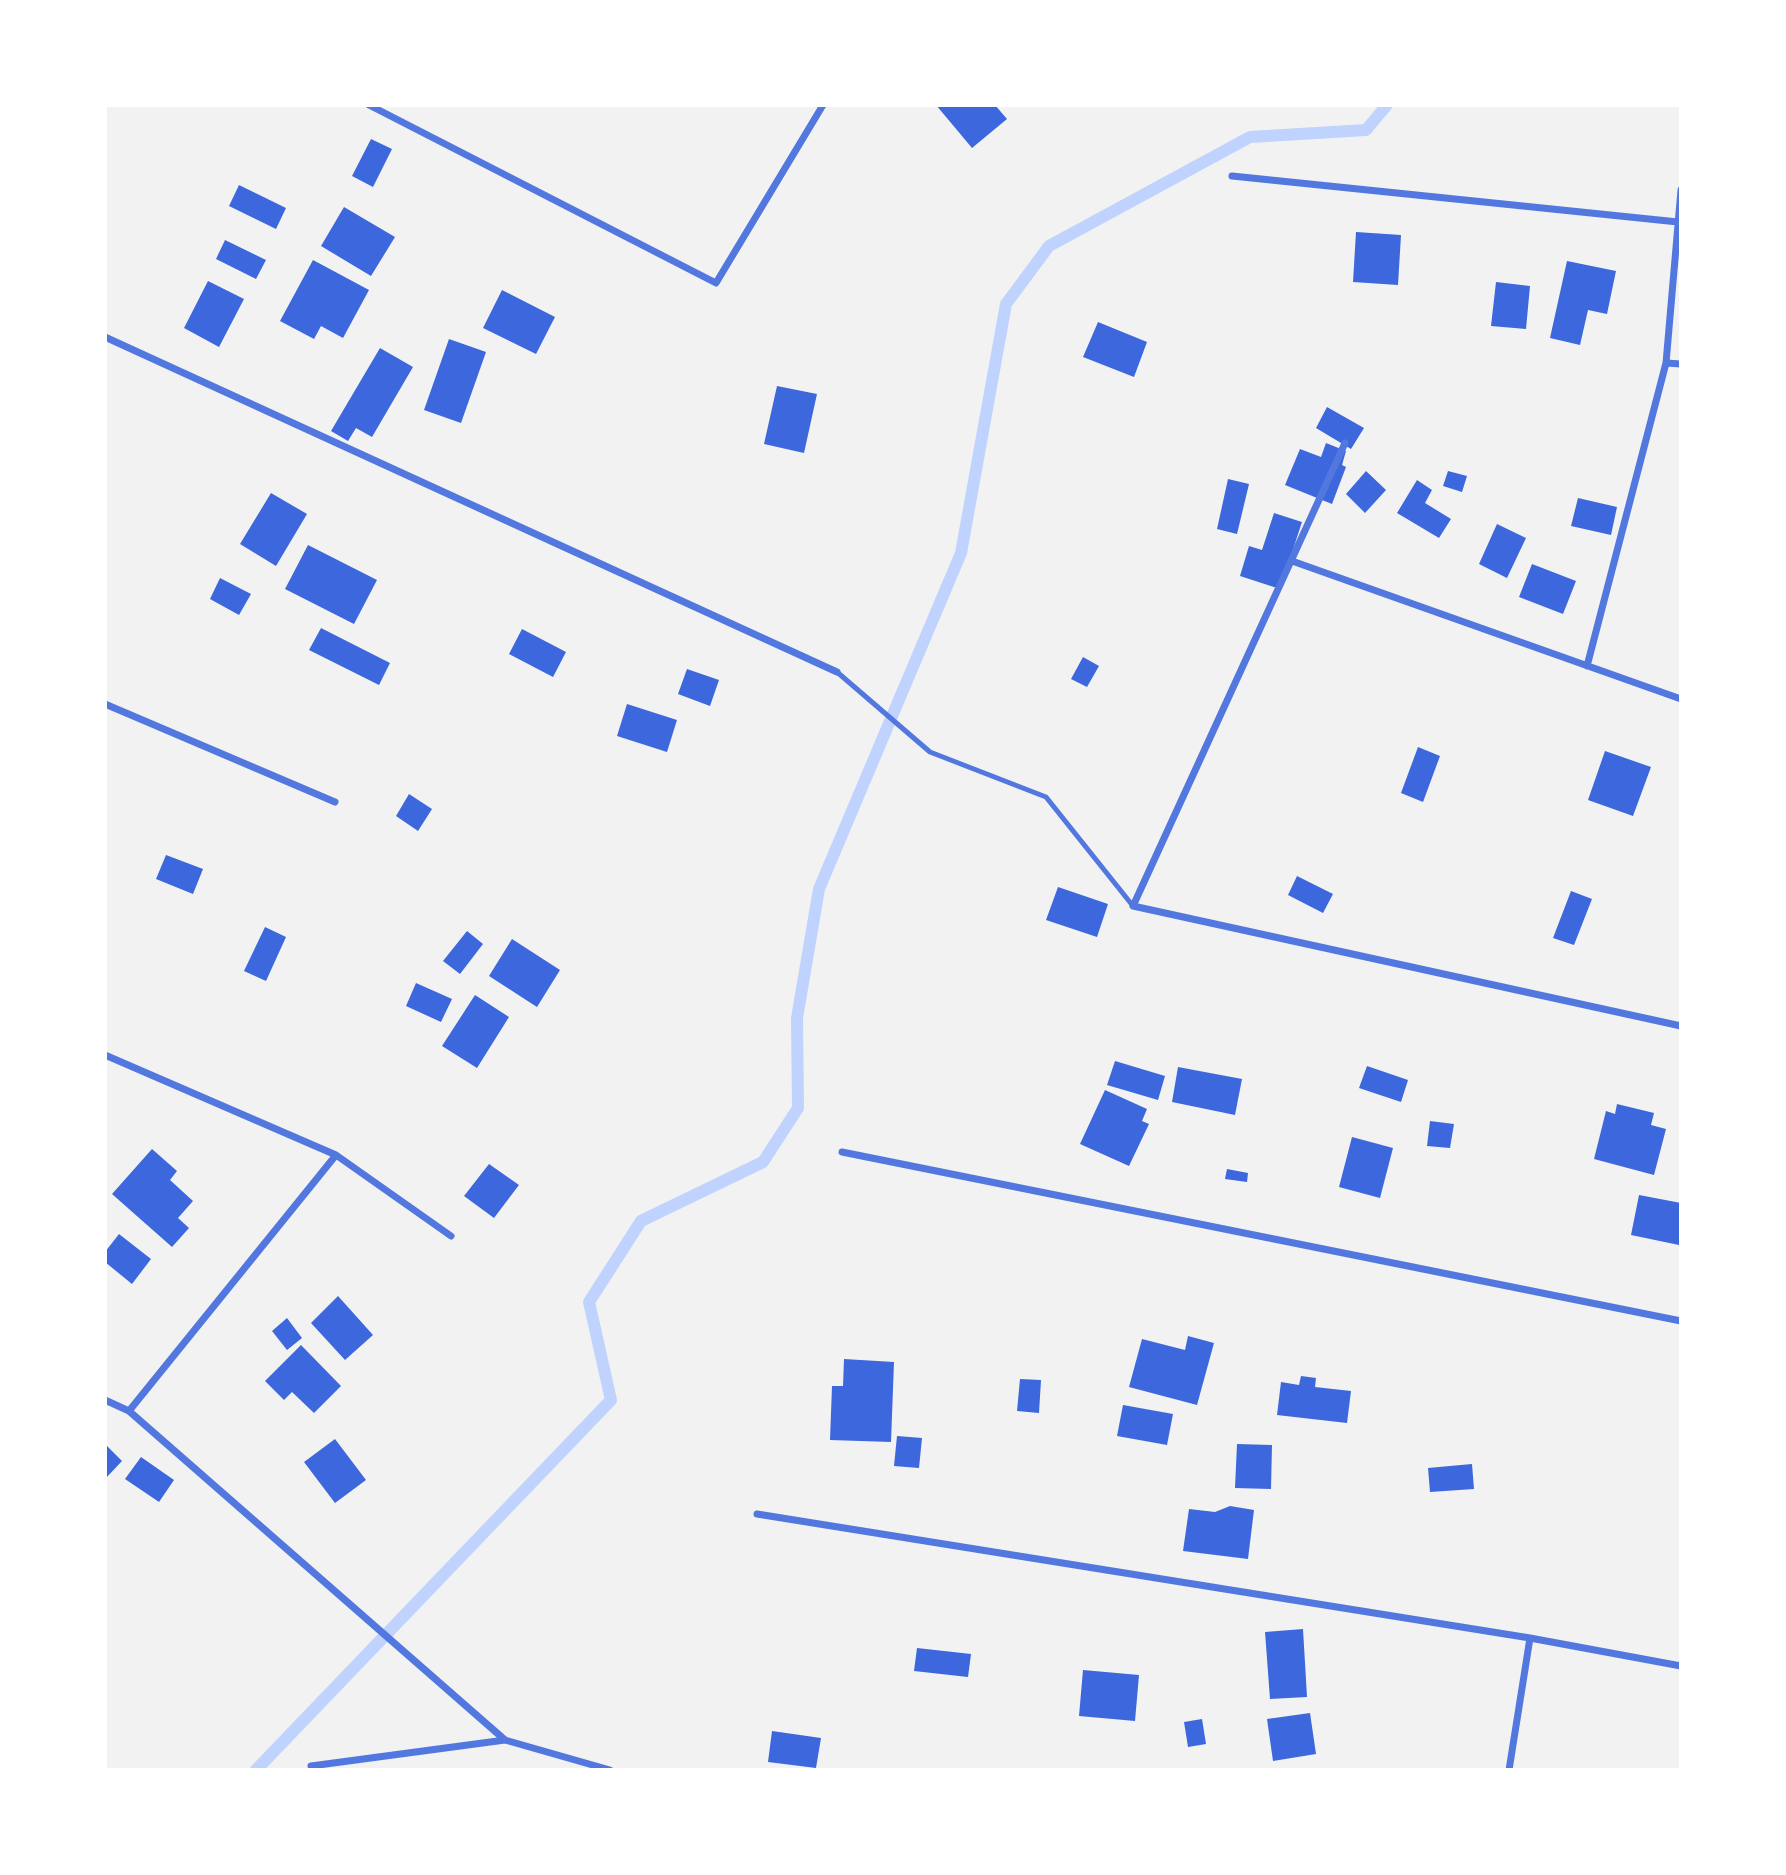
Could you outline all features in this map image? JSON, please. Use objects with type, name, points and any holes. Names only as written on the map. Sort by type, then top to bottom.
[{"type":"street","points":[[369,105],[716,283],[823,105]]},
{"type":"street","points":[[1232,176],[1678,222]]},
{"type":"street","points":[[1587,666],[1666,363],[1681,190]]},
{"type":"street","points":[[105,337],[837,672]]},
{"type":"street","points":[[1666,363],[1681,364]]},
{"type":"street","points":[[1345,443],[1133,905],[1681,1026]]},
{"type":"street","points":[[1292,561],[1681,699]]},
{"type":"street","points":[[105,704],[335,802]]},
{"type":"street","points":[[105,1055],[337,1155],[451,1236]]},
{"type":"street","points":[[842,1152],[1681,1321]]},
{"type":"street","points":[[129,1411],[337,1155]]},
{"type":"street","points":[[105,1401],[129,1411],[505,1740]]},
{"type":"street","points":[[757,1514],[1530,1638],[1681,1666]]},
{"type":"street","points":[[1509,1770],[1530,1638]]},
{"type":"street","points":[[311,1766],[505,1740],[610,1770]]},
{"type":"lane","points":[[837,672],[930,752],[1046,797],[1133,905]]},
{"type":"building","points":[[936,105],[995,105],[1007,119],[972,148]]},
{"type":"building","points":[[371,139],[392,149],[373,187],[352,176]]},
{"type":"building","points":[[239,185],[286,208],[276,229],[229,206]]},
{"type":"building","points":[[344,207],[395,237],[371,276],[321,246]]},
{"type":"building","points":[[1356,232],[1401,235],[1398,285],[1353,282]]},
{"type":"building","points":[[225,240],[266,260],[256,279],[216,259]]},
{"type":"building","points":[[313,260],[369,290],[343,338],[321,326],[314,339],[280,321]]},
{"type":"building","points":[[1567,261],[1616,271],[1607,314],[1588,310],[1580,345],[1550,338]]},
{"type":"building","points":[[208,281],[244,299],[219,347],[184,328]]},
{"type":"building","points":[[1496,282],[1530,286],[1526,329],[1491,326]]},
{"type":"building","points":[[502,290],[555,317],[536,354],[483,328]]},
{"type":"building","points":[[1098,322],[1147,342],[1134,377],[1083,357]]},
{"type":"building","points":[[449,339],[486,352],[461,423],[424,410]]},
{"type":"building","points":[[380,348],[413,367],[372,437],[356,428],[348,441],[331,431]]},
{"type":"building","points":[[777,386],[817,394],[804,453],[764,444]]},
{"type":"building","points":[[1327,407],[1364,428],[1351,449],[1316,428]]},
{"type":"building","points":[[1326,443],[1346,451],[1342,465],[1346,467],[1332,504],[1285,485],[1300,449],[1321,457]]},
{"type":"building","points":[[1366,471],[1386,490],[1365,513],[1346,494]]},
{"type":"building","points":[[1448,471],[1467,476],[1462,492],[1443,486]]},
{"type":"building","points":[[1228,479],[1249,484],[1237,534],[1217,529]]},
{"type":"building","points":[[1417,480],[1432,490],[1425,503],[1451,519],[1439,538],[1397,513]]},
{"type":"building","points":[[271,493],[307,514],[276,566],[240,544]]},
{"type":"building","points":[[1578,498],[1617,507],[1611,535],[1571,526]]},
{"type":"building","points":[[1274,513],[1302,522],[1280,589],[1240,576],[1249,546],[1262,550]]},
{"type":"building","points":[[1497,524],[1526,538],[1507,578],[1479,564]]},
{"type":"building","points":[[308,545],[377,580],[354,624],[285,589]]},
{"type":"building","points":[[1532,564],[1576,581],[1563,614],[1519,597]]},
{"type":"building","points":[[220,578],[251,594],[239,615],[210,599]]},
{"type":"building","points":[[321,628],[390,663],[379,685],[309,650]]},
{"type":"building","points":[[522,629],[566,652],[553,677],[509,654]]},
{"type":"building","points":[[1083,657],[1099,666],[1087,687],[1071,679]]},
{"type":"building","points":[[687,669],[719,680],[710,706],[678,694]]},
{"type":"building","points":[[627,704],[677,720],[667,752],[617,736]]},
{"type":"building","points":[[1418,747],[1440,756],[1423,802],[1401,793]]},
{"type":"building","points":[[1605,751],[1651,767],[1633,816],[1588,800]]},
{"type":"building","points":[[409,794],[432,809],[418,831],[396,816]]},
{"type":"building","points":[[166,855],[203,869],[193,894],[156,879]]},
{"type":"building","points":[[1297,876],[1333,894],[1323,913],[1288,895]]},
{"type":"building","points":[[1058,887],[1108,904],[1097,937],[1046,920]]},
{"type":"building","points":[[1571,891],[1592,899],[1574,945],[1553,938]]},
{"type":"building","points":[[265,927],[286,937],[266,981],[244,971]]},
{"type":"building","points":[[467,931],[483,944],[460,974],[443,961]]},
{"type":"building","points":[[512,939],[560,970],[537,1007],[489,976]]},
{"type":"building","points":[[416,983],[452,999],[441,1022],[406,1006]]},
{"type":"building","points":[[475,995],[509,1017],[477,1068],[442,1046]]},
{"type":"building","points":[[1115,1061],[1165,1076],[1158,1100],[1107,1085]]},
{"type":"building","points":[[1367,1066],[1408,1080],[1401,1102],[1359,1088]]},
{"type":"building","points":[[1178,1067],[1242,1079],[1235,1115],[1172,1102]]},
{"type":"building","points":[[1105,1090],[1147,1109],[1142,1121],[1149,1124],[1129,1166],[1080,1144]]},
{"type":"building","points":[[1617,1104],[1654,1113],[1651,1125],[1666,1129],[1654,1175],[1594,1159],[1606,1111],[1615,1114]]},
{"type":"building","points":[[1430,1121],[1454,1124],[1450,1148],[1427,1146]]},
{"type":"building","points":[[1352,1137],[1393,1148],[1380,1198],[1339,1187]]},
{"type":"building","points":[[152,1149],[177,1171],[170,1180],[193,1201],[178,1218],[189,1228],[172,1247],[112,1194]]},
{"type":"building","points":[[489,1164],[519,1185],[494,1218],[464,1196]]},
{"type":"building","points":[[1227,1169],[1248,1173],[1247,1182],[1225,1179]]},
{"type":"building","points":[[1639,1195],[1681,1203],[1679,1245],[1631,1235]]},
{"type":"building","points":[[119,1234],[151,1259],[132,1284],[105,1262],[105,1252]]},
{"type":"building","points":[[338,1296],[373,1335],[345,1360],[311,1323]]},
{"type":"building","points":[[287,1318],[302,1338],[287,1350],[272,1331]]},
{"type":"building","points":[[1188,1336],[1214,1343],[1197,1405],[1129,1387],[1142,1339],[1185,1350]]},
{"type":"building","points":[[301,1345],[341,1386],[314,1413],[292,1392],[284,1400],[265,1381]]},
{"type":"building","points":[[844,1359],[894,1362],[891,1442],[830,1440],[832,1386],[843,1386]]},
{"type":"building","points":[[1301,1376],[1316,1378],[1315,1387],[1351,1391],[1347,1423],[1277,1415],[1281,1382],[1299,1385]]},
{"type":"building","points":[[1020,1379],[1041,1380],[1039,1413],[1017,1411]]},
{"type":"building","points":[[1123,1405],[1173,1414],[1167,1445],[1117,1436]]},
{"type":"building","points":[[897,1436],[922,1438],[919,1468],[894,1466]]},
{"type":"building","points":[[335,1439],[366,1480],[335,1503],[304,1462]]},
{"type":"building","points":[[105,1444],[122,1461],[105,1479]]},
{"type":"building","points":[[1237,1444],[1272,1445],[1271,1489],[1235,1488]]},
{"type":"building","points":[[141,1457],[174,1480],[159,1502],[125,1479]]},
{"type":"building","points":[[1472,1464],[1474,1489],[1430,1492],[1428,1468]]},
{"type":"building","points":[[1230,1506],[1254,1510],[1248,1559],[1183,1551],[1189,1509],[1215,1512]]},
{"type":"building","points":[[1303,1629],[1307,1697],[1270,1699],[1265,1632]]},
{"type":"building","points":[[917,1648],[971,1654],[968,1677],[914,1671]]},
{"type":"building","points":[[1083,1670],[1139,1675],[1135,1721],[1079,1716]]},
{"type":"building","points":[[1310,1713],[1316,1754],[1273,1761],[1267,1719]]},
{"type":"building","points":[[1202,1719],[1206,1744],[1188,1747],[1184,1722]]},
{"type":"building","points":[[772,1731],[821,1738],[816,1768],[768,1762]]},
{"type":"waterway","points":[[256,1770],[611,1400],[589,1302],[641,1221],[763,1162],[798,1108],[797,1018],[819,889],[961,553],[1006,304],[1049,246],[1250,137],[1366,130],[1387,105]]}]
